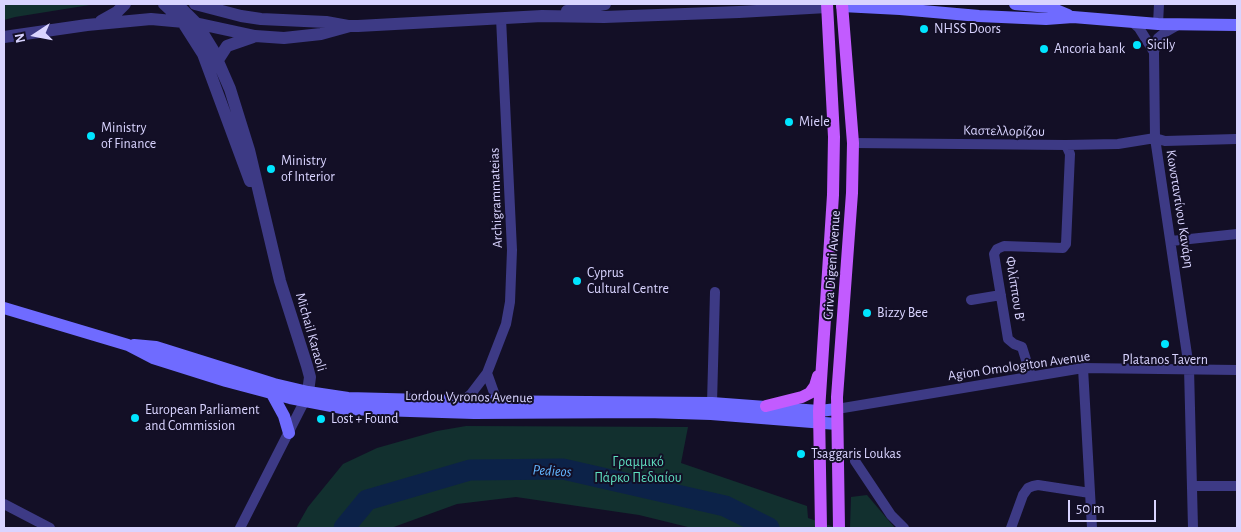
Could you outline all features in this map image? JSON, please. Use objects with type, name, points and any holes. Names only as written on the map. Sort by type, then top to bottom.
[{"type":"main road","points":[[1015,4],[1049,7],[1072,17]]},
{"type":"main road","points":[[827,5],[900,8],[979,16],[1046,19],[1072,17],[1178,25],[1237,25]]},
{"type":"main road","name":"Griva Digeni Avenue","points":[[821,525],[819,417],[833,195],[834,137],[827,5]]},
{"type":"main road","name":"Griva Digeni Avenue","points":[[838,526],[837,409],[852,193],[853,143],[842,5]]},
{"type":"main road","name":"Lordou Vyronos Avenue","points":[[4,308],[128,345],[153,358],[272,394],[361,399],[712,403],[766,406],[819,417]]},
{"type":"main road","name":"Lordou Vyronos Avenue","points":[[128,345],[156,347],[274,384],[306,397],[368,410],[474,413],[692,413],[819,417]]},
{"type":"main road","points":[[766,406],[794,400],[810,393],[815,386],[822,364]]},
{"type":"main road","points":[[272,394],[284,416],[289,433]]},
{"type":"main road","points":[[819,417],[837,409]]},
{"type":"main road","points":[[819,417],[837,424]]},
{"type":"street","points":[[87,25],[110,16],[125,4]]},
{"type":"street","name":"Michail Karaoli","points":[[164,4],[182,21],[203,54],[264,220],[280,281],[310,377],[306,397],[240,528]]},
{"type":"street","name":"Michail Karaoli","points":[[177,4],[197,24],[218,60],[230,89],[249,150],[264,220]]},
{"type":"street","points":[[195,4],[213,6],[261,19],[320,21],[350,26],[542,16],[604,17],[740,12],[827,5]]},
{"type":"street","points":[[542,16],[605,4]]},
{"type":"street","points":[[1158,24],[1159,4]]},
{"type":"street","points":[[213,6],[212,15],[219,21],[249,35]]},
{"type":"street","name":"Archigrammateias","points":[[463,401],[471,394],[487,373],[506,324],[511,277],[508,160],[501,18]]},
{"type":"street","points":[[4,37],[87,25],[151,19],[182,21],[249,35],[284,38],[338,30],[350,26]]},
{"type":"street","points":[[1132,22],[1139,28],[1154,52]]},
{"type":"street","points":[[1154,52],[1158,38],[1178,25]]},
{"type":"street","points":[[218,60],[226,46],[249,35]]},
{"type":"street","name":"Κωνσταντίνου Κανάρη","points":[[1154,52],[1155,138],[1189,368],[1193,528]]},
{"type":"street","name":"Καστελλορίζου","points":[[853,143],[1066,145],[1118,144],[1155,138],[1165,141],[1236,139]]},
{"type":"street","name":"Φιλίππου Β'","points":[[1031,376],[1024,350],[1008,339],[994,254],[996,249],[1004,246],[1063,248],[1066,244],[1070,154],[1066,145]]},
{"type":"street","points":[[1171,241],[1237,234]]},
{"type":"street","points":[[712,403],[715,292]]},
{"type":"street","points":[[971,300],[1001,295]]},
{"type":"street","points":[[1083,368],[1092,528]]},
{"type":"street","name":"Agion Omologiton Avenue","points":[[837,409],[1083,368],[1237,370]]},
{"type":"street","points":[[487,373],[490,387],[497,401]]},
{"type":"street","points":[[855,461],[891,515],[904,528]]},
{"type":"street","points":[[1011,528],[1023,495],[1028,488],[1038,485],[1090,493]]},
{"type":"street","points":[[1192,486],[1237,486]]},
{"type":"street","points":[[4,504],[50,528]]},
{"type":"green space","points":[[4,4],[96,4],[4,20]]},
{"type":"green space","name":"Γραμμικό Πάρκο Πεδιαίου","points":[[466,426],[688,427],[681,463],[807,506],[808,518],[837,528],[692,528],[639,515],[516,497],[457,504],[391,528],[296,528],[308,507],[343,464],[377,448],[437,431]]},
{"type":"green space","points":[[867,495],[895,528],[850,528],[851,497]]},
{"type":"waterway","name":"Pedieos","points":[[344,528],[367,500],[470,470],[563,469],[725,506],[769,528]]},
{"type":"place","name":"NHSS Doors","points":[[924,29]]},
{"type":"place","name":"Sicily","points":[[1137,45]]},
{"type":"place","name":"Ancoria bank","points":[[1044,49]]},
{"type":"place","name":"Miele","points":[[789,122]]},
{"type":"place","name":"Ministry of Finance","points":[[91,136]]},
{"type":"place","name":"Ministry of Interior","points":[[271,169]]},
{"type":"place","name":"Cyprus Cultural Centre","points":[[577,281]]},
{"type":"place","name":"Bizzy Bee","points":[[867,313]]},
{"type":"place","name":"Platanos Tavern","points":[[1165,344]]},
{"type":"place","name":"European Parliament and Commission","points":[[135,418]]},
{"type":"place","name":"Lost + Found","points":[[321,419]]},
{"type":"place","name":"Tsaggaris Loukas","points":[[801,454]]}]
